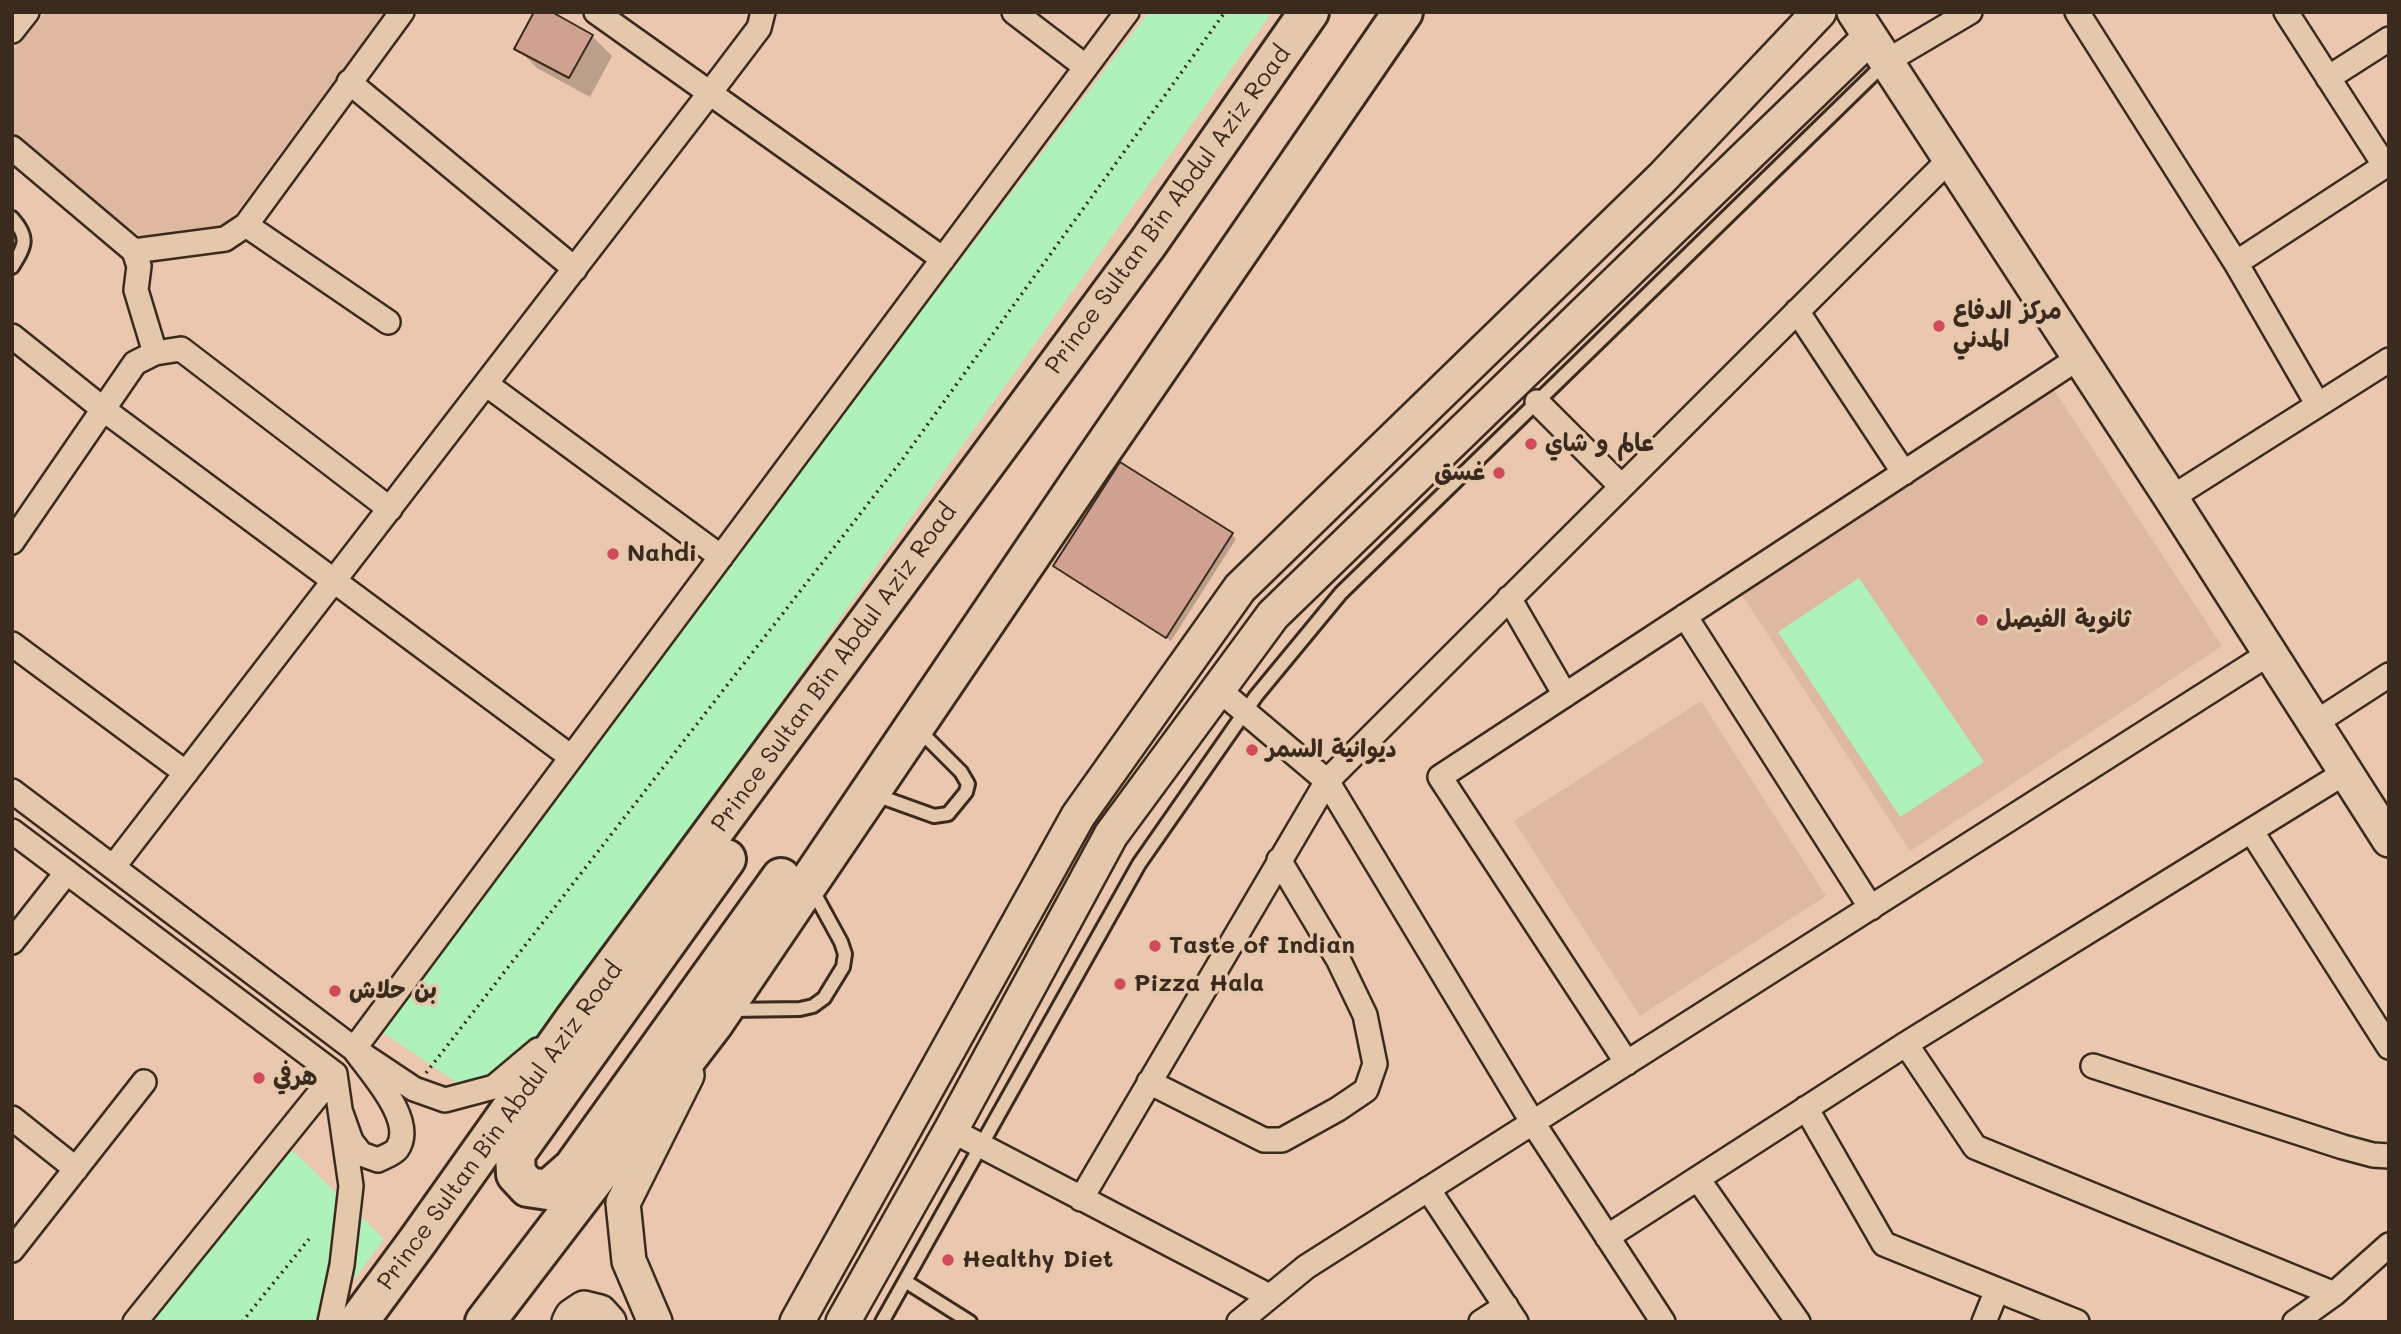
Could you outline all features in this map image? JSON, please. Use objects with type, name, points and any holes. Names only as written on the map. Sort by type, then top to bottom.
[{"type":"highway","name":"Prince Sultan Bin Abdul Aziz Road","points":[[358,1322],[575,1019],[1140,254],[1309,12]]},
{"type":"highway","points":[[485,1322],[718,1017],[1403,12]]},
{"type":"highway","points":[[903,575],[794,764],[515,1154],[516,1174],[528,1187],[548,1190],[573,1168],[822,821],[967,649]]},
{"type":"street","points":[[12,31],[27,12]]},
{"type":"street","points":[[134,251],[225,239],[246,225],[402,12]]},
{"type":"street","points":[[596,12],[943,259]]},
{"type":"street","points":[[114,866],[709,94],[759,28],[763,12]]},
{"type":"street","points":[[1014,12],[1086,67]]},
{"type":"street","points":[[354,1049],[1127,12]]},
{"type":"street","points":[[797,1322],[1078,816],[1240,588],[1662,178],[1819,12]]},
{"type":"street","points":[[843,1322],[1111,835],[1273,615],[1870,37],[1970,12]]},
{"type":"street","points":[[2077,12],[2236,263],[2318,405]]},
{"type":"street","points":[[2236,263],[2387,165],[2286,12]]},
{"type":"street","points":[[1870,37],[2080,357],[2389,840]]},
{"type":"street","points":[[2328,78],[2389,39]]},
{"type":"street","points":[[349,82],[575,269]]},
{"type":"street","points":[[12,148],[134,251],[139,266],[136,290],[155,353]]},
{"type":"street","points":[[1081,1199],[1327,781],[1951,158]]},
{"type":"street","points":[[246,225],[388,322]]},
{"type":"street","points":[[1797,311],[1903,473]]},
{"type":"street","points":[[12,336],[103,410],[336,580],[571,757]]},
{"type":"street","points":[[12,542],[135,363],[155,353],[180,349],[390,509]]},
{"type":"street","points":[[1627,1063],[1440,777],[2080,357]]},
{"type":"street","points":[[2171,498],[2389,360]]},
{"type":"street","points":[[486,384],[721,557]]},
{"type":"street","points":[[1537,402],[1621,486]]},
{"type":"street","points":[[1509,598],[1565,695]]},
{"type":"street","points":[[1685,616],[1871,908]]},
{"type":"street","points":[[12,644],[186,773]]},
{"type":"street","points":[[1239,1322],[1306,1267],[2270,653]]},
{"type":"street","points":[[2315,723],[2389,675]]},
{"type":"street","points":[[1218,689],[1327,781],[1533,1123],[1663,1322]]},
{"type":"street","points":[[1607,1237],[1906,1044],[2346,772]]},
{"type":"street","points":[[12,791],[354,1049],[414,1088],[445,1100],[494,1087],[575,1019]]},
{"type":"street","points":[[12,831],[335,1074],[351,1186],[342,1265],[330,1322]]},
{"type":"street","points":[[2252,832],[2389,1047]]},
{"type":"street","points":[[1149,1082],[1264,1140],[1282,1140],[1366,1090],[1375,1064],[1365,1015],[1338,959],[1279,860]]},
{"type":"street","points":[[12,942],[67,872]]},
{"type":"street","points":[[656,1317],[629,1261],[623,1203],[718,1017]]},
{"type":"street","points":[[1906,1044],[1975,1147],[2334,1294]]},
{"type":"street","points":[[340,1111],[351,1141],[361,1154],[379,1160],[396,1151],[403,1136],[398,1111],[354,1049]]},
{"type":"street","points":[[2093,1066],[2317,1139],[2373,1155],[2389,1156]]},
{"type":"street","points":[[135,1322],[335,1074]]},
{"type":"street","points":[[12,1250],[144,1082]]},
{"type":"street","points":[[1806,1108],[1884,1244],[2077,1322]]},
{"type":"street","points":[[12,1118],[76,1169]]},
{"type":"street","points":[[951,1130],[1269,1296]]},
{"type":"street","points":[[1698,1178],[1797,1322]]},
{"type":"street","points":[[1428,1189],[1511,1314],[1481,1322]]},
{"type":"street","points":[[2295,1322],[2334,1294],[2389,1245]]},
{"type":"street","points":[[1984,1322],[1997,1290]]},
{"type":"street","points":[[569,1322],[572,1316],[584,1308],[600,1312],[610,1322]]},
{"type":"lane","points":[[882,1322],[1139,864],[1245,711],[1341,593],[1537,402],[1870,37]]},
{"type":"lane","points":[[12,218],[23,230],[24,248],[12,267]]},
{"type":"lane","points":[[870,793],[934,817],[948,814],[966,792],[968,784],[961,772],[915,726]]},
{"type":"lane","points":[[718,1017],[800,1009],[813,1006],[824,999],[843,967],[845,954],[809,883]]},
{"type":"lane","points":[[905,1281],[970,1322]]},
{"type":"path","points":[[414,1088],[902,460],[1225,12]]},
{"type":"path","points":[[242,1322],[309,1239]]},
{"type":"shaded area","points":[[46,12],[386,12],[218,236],[140,236],[12,143],[12,52]]},
{"type":"shaded area","name":"ثانوية الفيصل","points":[[2054,390],[2222,646],[1910,851],[1742,595]]},
{"type":"shaded area","points":[[1701,701],[1826,896],[1640,1016],[1514,821]]},
{"type":"green space","points":[[1149,12],[1272,12],[905,526],[495,1108],[376,1028]]},
{"type":"green space","points":[[1859,578],[1984,762],[1900,817],[1778,632]]},
{"type":"green space","points":[[289,1147],[384,1239],[322,1322],[152,1322]]},
{"type":"building","points":[[534,12],[552,12],[593,35],[569,78],[514,49]]},
{"type":"building","points":[[1120,462],[1233,533],[1166,638],[1053,566]]},
{"type":"place","name":"مركز الدفاع المدني","points":[[1939,326]]},
{"type":"place","name":"عالم و شاي","points":[[1531,444]]},
{"type":"place","name":"غسق","points":[[1499,473]]},
{"type":"place","name":"Nahdi","points":[[613,554]]},
{"type":"place","name":"ثانوية الفيصل","points":[[1982,620]]},
{"type":"place","name":"ديوانية السمر","points":[[1252,750]]},
{"type":"place","name":"Taste of Indian","points":[[1155,946]]},
{"type":"place","name":"Pizza Hala","points":[[1120,984]]},
{"type":"place","name":"بن حلاش","points":[[335,991]]},
{"type":"place","name":"هرفي","points":[[259,1078]]},
{"type":"place","name":"Healthy Diet","points":[[948,1260]]}]
